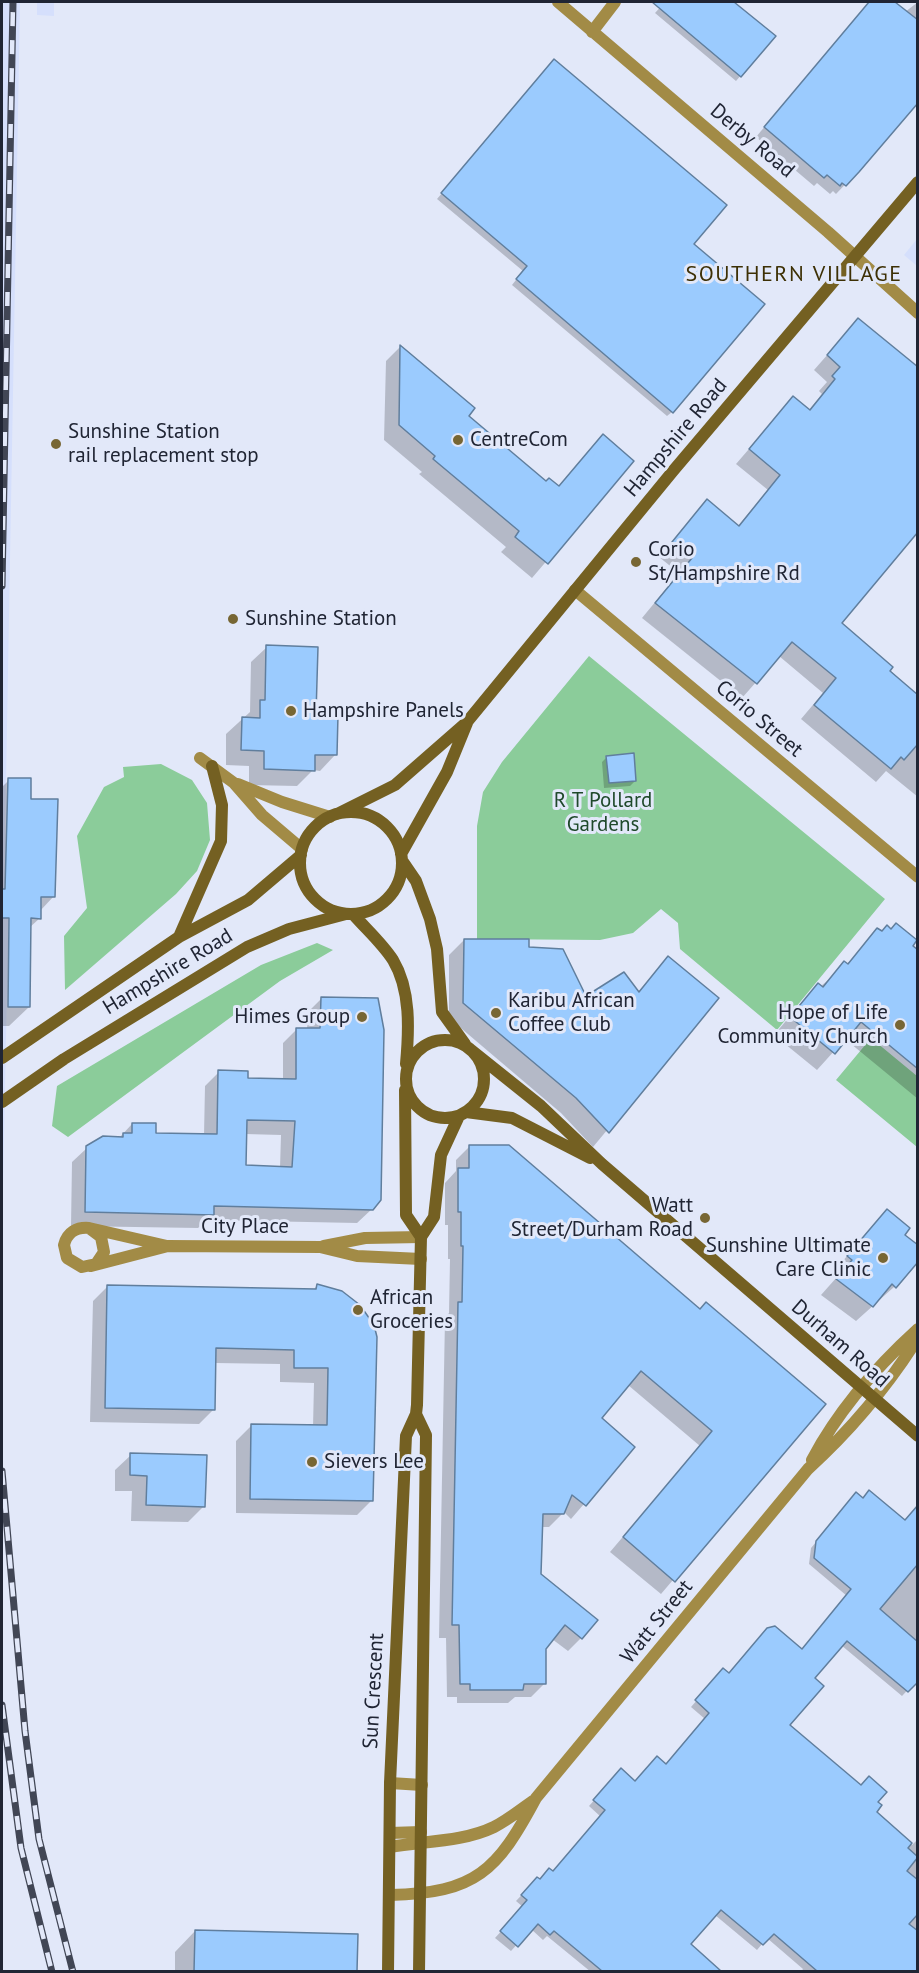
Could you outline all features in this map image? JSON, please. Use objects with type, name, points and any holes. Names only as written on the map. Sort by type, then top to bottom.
[{"type":"street","name":"Derby Road","points":[[558,2],[828,232],[854,258],[918,313]]},
{"type":"street","points":[[592,32],[615,2]]},
{"type":"street","name":"Hampshire Road","points":[[333,815],[395,785],[467,722],[918,182]]},
{"type":"street","name":"Corio Street","points":[[575,590],[918,878]]},
{"type":"street","name":"Hampshire Road","points":[[402,858],[447,772],[467,722]]},
{"type":"street","points":[[200,758],[234,783],[262,815],[302,852]]},
{"type":"street","points":[[179,937],[221,841],[222,805],[212,766]]},
{"type":"street","points":[[234,783],[282,802],[333,815],[358,813],[378,820],[394,835],[402,858],[416,881],[430,919],[437,949],[442,1012],[481,1063],[484,1078],[477,1101],[462,1114],[444,1118],[422,1111],[411,1100],[406,1074],[415,1052],[433,1041],[453,1040],[468,1048]]},
{"type":"street","points":[[333,815],[312,830],[302,852],[302,879],[315,899],[335,912],[350,914],[375,909],[392,894],[398,884],[402,858]]},
{"type":"street","name":"Hampshire Road","points":[[2,1058],[179,937],[248,900],[302,852]]},
{"type":"street","points":[[350,914],[393,960],[402,982],[408,1023],[406,1215],[421,1237]]},
{"type":"street","name":"Hampshire Road","points":[[2,1095],[21,1086],[247,947],[289,929],[350,914]]},
{"type":"street","name":"Durham Road","points":[[468,1048],[541,1106],[602,1164],[918,1436]]},
{"type":"street","name":"Hampshire Road","points":[[2,1102],[21,1086]]},
{"type":"street","name":"Durham Road","points":[[462,1114],[512,1118],[602,1164]]},
{"type":"street","name":"Sun Crescent","points":[[388,1971],[390,1783],[406,1436],[416,1414],[421,1237],[434,1217],[441,1155],[462,1114]]},
{"type":"street","points":[[89,1228],[101,1237],[104,1246],[100,1260],[91,1266],[82,1267],[74,1264],[64,1250],[66,1240],[72,1232],[89,1228]]},
{"type":"street","name":"City Place","points":[[89,1228],[168,1246],[320,1247],[365,1238],[421,1237]]},
{"type":"street","name":"City Place","points":[[91,1266],[168,1246]]},
{"type":"street","name":"City Place","points":[[320,1247],[357,1256],[421,1259]]},
{"type":"street","name":"Watt Street","points":[[808,1469],[832,1424],[860,1388],[885,1359],[918,1329]]},
{"type":"street","name":"Watt Street","points":[[390,1895],[444,1890],[471,1880],[493,1865],[513,1842],[536,1798],[808,1469],[843,1437],[874,1400],[918,1338]]},
{"type":"street","name":"Sun Crescent","points":[[416,1414],[426,1435],[419,1971]]},
{"type":"street","points":[[390,1783],[422,1785]]},
{"type":"street","name":"Watt Street","points":[[390,1847],[421,1837],[459,1838],[481,1832],[507,1820],[536,1798]]},
{"type":"street","points":[[390,1833],[421,1837]]},
{"type":"shaded area","points":[[2,2],[20,2],[4,894],[9,894],[3,1185]]},
{"type":"shaded area","points":[[37,2],[54,2],[54,16],[37,15]]},
{"type":"shaded area","points":[[917,239],[918,266],[904,255]]},
{"type":"green space","name":"R T Pollard Gardens","points":[[589,656],[885,899],[777,1030],[680,949],[678,923],[661,909],[633,933],[600,940],[477,939],[477,826],[483,792],[502,762]]},
{"type":"green space","points":[[161,764],[192,780],[207,803],[210,840],[197,871],[176,894],[65,990],[64,936],[87,908],[77,836],[104,787],[124,777],[123,767]]},
{"type":"green space","points":[[317,943],[333,950],[280,981],[68,1137],[52,1126],[57,1086],[261,965]]},
{"type":"green space","points":[[871,1038],[917,1076],[917,1147],[836,1080]]},
{"type":"building","points":[[652,2],[734,2],[776,36],[741,77]]},
{"type":"building","points":[[869,2],[895,2],[918,20],[918,103],[846,186],[842,183],[840,186],[827,175],[824,178],[764,127]]},
{"type":"building","points":[[554,59],[727,205],[694,244],[765,304],[673,413],[516,279],[527,266],[441,193]]},
{"type":"building","points":[[858,318],[918,367],[918,532],[842,623],[893,667],[890,671],[918,695],[918,744],[904,760],[901,757],[891,769],[814,705],[836,678],[792,642],[757,684],[655,603],[692,558],[672,542],[707,499],[739,526],[780,475],[749,449],[793,396],[810,410],[835,379],[832,376],[840,367],[827,355]]},
{"type":"building","name":"CentreCom","points":[[400,345],[475,408],[469,416],[546,481],[549,478],[559,486],[603,434],[634,461],[548,564],[515,537],[519,531],[433,459],[435,456],[399,425]]},
{"type":"building","points":[[266,645],[318,647],[316,714],[338,715],[337,755],[315,755],[315,771],[264,769],[264,751],[241,750],[242,717],[260,718],[260,700],[265,700]]},
{"type":"building","points":[[634,753],[636,781],[609,783],[606,756]]},
{"type":"building","points":[[8,778],[31,778],[31,799],[58,799],[55,897],[41,897],[41,919],[31,918],[30,1007],[8,1007],[9,918],[2,918],[2,889],[5,889]]},
{"type":"building","points":[[896,923],[917,940],[913,946],[918,950],[918,1069],[861,1022],[835,1054],[790,1017],[818,983],[823,987],[844,961],[848,964],[877,928],[882,931],[887,925],[891,929]]},
{"type":"building","points":[[464,939],[529,939],[529,947],[563,949],[586,996],[624,972],[639,992],[668,956],[719,998],[609,1133],[576,1098],[463,1003]]},
{"type":"building","points":[[321,997],[378,998],[384,1030],[381,1200],[373,1210],[214,1206],[214,1215],[85,1212],[86,1146],[103,1136],[123,1137],[123,1133],[132,1133],[132,1123],[156,1123],[156,1133],[217,1134],[218,1070],[248,1071],[248,1078],[296,1079],[296,1028],[320,1028]],"holes":[[[247,1120],[295,1121],[292,1167],[246,1165]]]},
{"type":"building","points":[[469,1145],[509,1145],[700,1309],[706,1302],[826,1404],[675,1582],[623,1537],[712,1431],[641,1371],[602,1418],[635,1447],[586,1506],[572,1495],[564,1514],[543,1514],[541,1574],[598,1620],[582,1639],[565,1625],[546,1649],[546,1684],[524,1684],[523,1690],[470,1690],[470,1684],[460,1684],[459,1625],[452,1625],[458,1302],[462,1302],[463,1246],[461,1246],[461,1212],[458,1212],[458,1168],[469,1168]]},
{"type":"building","name":"Sunshine Ultimate Care Clinic","points":[[887,1209],[910,1228],[905,1235],[918,1245],[918,1262],[896,1288],[892,1284],[873,1307],[836,1279],[852,1260],[847,1256]]},
{"type":"building","points":[[317,1284],[342,1291],[360,1305],[374,1325],[377,1337],[373,1501],[250,1499],[251,1424],[327,1425],[328,1368],[294,1368],[294,1350],[216,1348],[215,1410],[105,1408],[107,1285],[316,1289]]},
{"type":"building","points":[[130,1453],[207,1455],[205,1507],[146,1505],[147,1476],[130,1475]]},
{"type":"building","points":[[869,1490],[905,1520],[918,1505],[918,1564],[880,1609],[918,1642],[918,1682],[908,1692],[847,1641],[815,1678],[824,1686],[790,1725],[861,1785],[869,1776],[887,1792],[878,1802],[882,1805],[877,1812],[912,1843],[908,1848],[918,1857],[907,1871],[918,1880],[918,1914],[909,1924],[918,1931],[918,1971],[817,1971],[774,1934],[763,1945],[721,1910],[691,1944],[721,1971],[602,1971],[554,1931],[550,1935],[538,1924],[518,1947],[500,1931],[527,1900],[521,1895],[537,1877],[540,1879],[549,1868],[553,1871],[605,1810],[593,1800],[621,1768],[635,1781],[657,1756],[666,1764],[709,1713],[695,1700],[723,1668],[729,1673],[767,1628],[775,1626],[802,1649],[851,1589],[814,1558],[816,1541],[856,1492],[863,1498]]},
{"type":"building","points":[[195,1930],[358,1934],[357,1971],[194,1971]]},
{"type":"railway","points":[[2,586],[13,2]]},
{"type":"railway","points":[[2,1471],[25,1731],[39,1839],[73,1972]]},
{"type":"railway","points":[[2,1705],[21,1848],[52,1972]]},
{"type":"place","name":"CentreCom","points":[[458,440]]},
{"type":"place","name":"Sunshine Station rail replacement stop","points":[[56,444]]},
{"type":"place","name":"Corio St/Hampshire Rd","points":[[636,562]]},
{"type":"place","name":"Sunshine Station","points":[[233,619]]},
{"type":"place","name":"Hampshire Panels","points":[[291,711]]},
{"type":"place","name":"Karibu African Coffee Club","points":[[496,1013]]},
{"type":"place","name":"Himes Group","points":[[362,1017]]},
{"type":"place","name":"Hope of Life Community Church","points":[[900,1025]]},
{"type":"place","name":"Watt Street/Durham Road","points":[[705,1218]]},
{"type":"place","name":"Sunshine Ultimate Care Clinic","points":[[883,1258]]},
{"type":"place","name":"African Groceries","points":[[358,1310]]},
{"type":"place","name":"Sievers Lee","points":[[312,1462]]},
{"type":"district","name":"SOUTHERN VILLAGE","points":[[794,275]]}]
